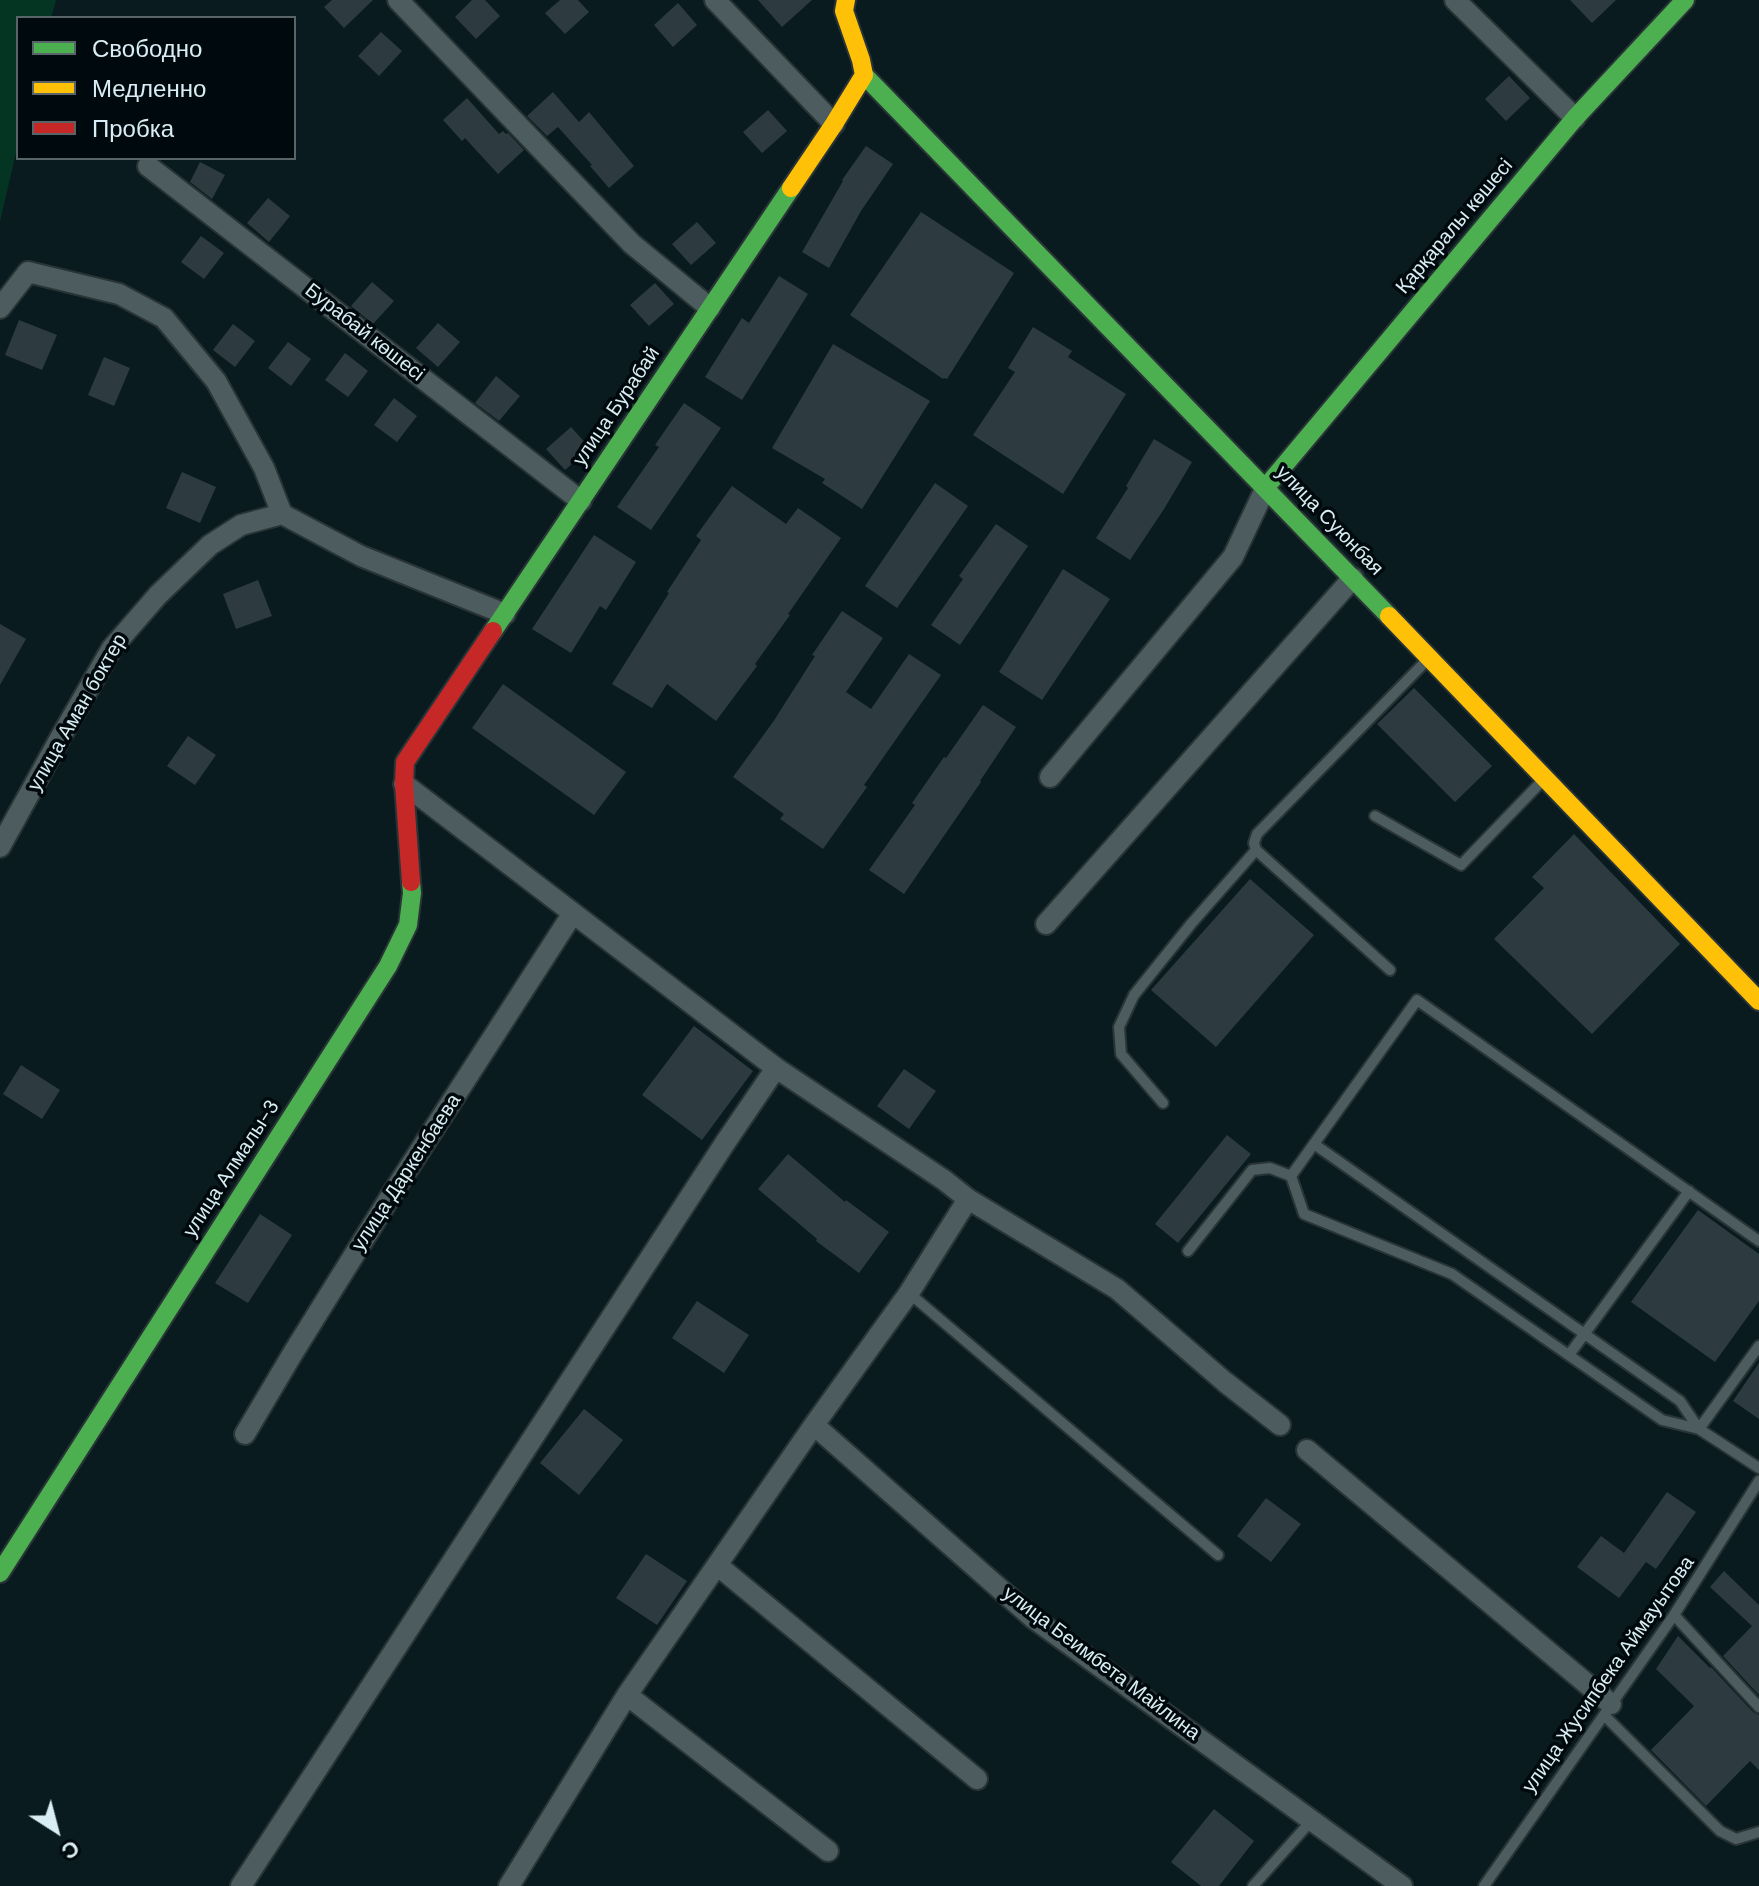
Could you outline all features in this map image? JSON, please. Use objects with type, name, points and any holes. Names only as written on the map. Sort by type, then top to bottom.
[{"type":"street","points":[[398,0],[632,244],[710,308]]},
{"type":"street","points":[[715,0],[834,124]]},
{"type":"street","points":[[846,0],[844,11],[864,75]]},
{"type":"street","points":[[1455,0],[1575,118]]},
{"type":"street","name":"Қарқаралы көшесі","points":[[1266,487],[1575,118],[1685,0]]},
{"type":"street","name":"улица Бурабай","points":[[405,762],[864,75]]},
{"type":"street","name":"улица Суюнбая","points":[[864,75],[1266,487],[1759,1001]]},
{"type":"street","name":"Бурабай көшесі","points":[[148,166],[581,501]]},
{"type":"street","points":[[0,308],[28,272],[119,294],[164,318],[216,381],[264,468],[282,514],[361,556],[505,614]]},
{"type":"street","points":[[1050,777],[1233,557],[1266,487]]},
{"type":"street","name":"улица Аман боктер","points":[[3,835],[112,648],[136,618],[210,545],[241,525],[282,514]]},
{"type":"street","points":[[1046,924],[1353,578]]},
{"type":"street","name":"улица Алмалы-3","points":[[0,1573],[398,946],[408,925],[412,893],[405,762]]},
{"type":"street","points":[[404,784],[776,1068],[968,1199],[1117,1289],[1280,1425]]},
{"type":"street","name":"улица Даркенбаева","points":[[245,1434],[384,1207],[573,913]]},
{"type":"street","points":[[241,1886],[776,1068]]},
{"type":"street","points":[[509,1886],[627,1695],[909,1293],[968,1199]]},
{"type":"street","name":"улица Беимбета Майлина","points":[[814,1425],[1033,1618],[1402,1886]]},
{"type":"street","points":[[1307,1450],[1608,1710]]},
{"type":"street","points":[[717,1565],[977,1779]]},
{"type":"street","points":[[627,1695],[828,1851]]},
{"type":"lane","points":[[1390,970],[1256,850],[1254,843],[1257,834],[1430,657]]},
{"type":"lane","points":[[1375,816],[1461,865],[1545,778]]},
{"type":"lane","points":[[1163,1103],[1121,1054],[1119,1027],[1134,995],[1256,850]]},
{"type":"lane","points":[[1291,1176],[1417,1000],[1759,1241]]},
{"type":"lane","points":[[1314,1144],[1680,1401],[1699,1429]]},
{"type":"lane","points":[[1188,1251],[1252,1170],[1270,1168],[1291,1176]]},
{"type":"lane","points":[[1291,1176],[1304,1214],[1452,1274],[1662,1420],[1699,1429],[1759,1468]]},
{"type":"lane","points":[[1569,1355],[1689,1191]]},
{"type":"lane","points":[[909,1293],[1218,1555]]},
{"type":"lane","points":[[1699,1429],[1759,1346]]},
{"type":"lane","name":"улица Жусипбека Аймауытова","points":[[1484,1886],[1674,1615],[1759,1481]]},
{"type":"lane","points":[[1674,1615],[1759,1707]]},
{"type":"lane","points":[[1608,1710],[1720,1831],[1736,1839],[1759,1832]]},
{"type":"lane","points":[[1253,1886],[1312,1820]]},
{"type":"green space","points":[[0,0],[56,0],[52,16],[16,16],[16,153],[0,222]]},
{"type":"building","points":[[332,0],[373,0],[344,28],[324,7]]},
{"type":"building","points":[[472,0],[485,0],[500,16],[476,39],[455,17]]},
{"type":"building","points":[[560,0],[578,0],[589,12],[565,34],[545,13]]},
{"type":"building","points":[[758,0],[812,0],[782,27]]},
{"type":"building","points":[[1570,0],[1616,0],[1592,23]]},
{"type":"building","points":[[678,3],[697,25],[673,47],[654,25]]},
{"type":"building","points":[[381,32],[402,51],[379,76],[358,56]]},
{"type":"building","points":[[1509,76],[1530,98],[1506,121],[1485,99]]},
{"type":"building","points":[[553,92],[579,122],[589,112],[634,166],[609,188],[558,127],[547,136],[527,116]]},
{"type":"building","points":[[467,98],[499,134],[503,131],[508,133],[524,150],[498,174],[465,138],[462,141],[443,120]]},
{"type":"building","points":[[768,110],[787,131],[762,153],[743,132]]},
{"type":"building","points":[[866,146],[893,164],[861,211],[829,268],[802,252],[842,180]]},
{"type":"building","points":[[200,162],[225,175],[212,199],[190,182]]},
{"type":"building","points":[[268,198],[290,216],[269,242],[247,223]]},
{"type":"building","points":[[921,212],[1014,273],[947,379],[850,315]]},
{"type":"building","points":[[697,222],[716,243],[691,265],[672,244]]},
{"type":"building","points":[[201,236],[224,253],[204,279],[181,262]]},
{"type":"building","points":[[779,276],[808,294],[742,400],[705,377],[742,318],[749,323]]},
{"type":"building","points":[[372,282],[394,301],[373,324],[351,306]]},
{"type":"building","points":[[655,283],[674,304],[649,326],[630,305]]},
{"type":"building","points":[[19,320],[57,335],[42,370],[5,355]]},
{"type":"building","points":[[438,323],[460,342],[438,367],[416,348]]},
{"type":"building","points":[[233,324],[255,341],[235,367],[213,350]]},
{"type":"building","points":[[1033,327],[1072,351],[1068,357],[1126,394],[1063,494],[973,435],[1015,372],[1008,368]]},
{"type":"building","points":[[288,342],[311,359],[291,386],[268,368]]},
{"type":"building","points":[[833,344],[930,401],[862,509],[822,483],[825,479],[772,448]]},
{"type":"building","points":[[345,353],[368,371],[348,397],[325,380]]},
{"type":"building","points":[[104,357],[130,368],[114,406],[88,395]]},
{"type":"building","points":[[496,376],[520,396],[499,421],[475,403]]},
{"type":"building","points":[[394,398],[417,416],[397,442],[374,425]]},
{"type":"building","points":[[684,403],[721,428],[651,530],[617,507],[659,447],[655,445]]},
{"type":"building","points":[[571,427],[590,448],[565,470],[546,449]]},
{"type":"building","points":[[1154,439],[1192,462],[1130,560],[1096,538]]},
{"type":"building","points":[[182,472],[216,487],[200,523],[166,508]]},
{"type":"building","points":[[935,483],[968,506],[897,608],[865,586]]},
{"type":"building","points":[[732,486],[786,524],[798,508],[841,538],[755,664],[757,666],[716,721],[667,684],[652,708],[612,684],[701,540],[696,536]]},
{"type":"building","points":[[996,524],[1028,546],[960,645],[931,625],[963,579],[959,576]]},
{"type":"building","points":[[594,535],[636,562],[606,610],[600,606],[571,653],[532,629]]},
{"type":"building","points":[[1063,569],[1110,599],[1042,700],[999,672]]},
{"type":"building","points":[[258,580],[272,616],[236,629],[223,594]]},
{"type":"building","points":[[842,611],[883,638],[846,692],[871,709],[909,654],[941,675],[823,849],[780,819],[784,814],[733,777],[773,722]]},
{"type":"building","points":[[0,624],[26,639],[0,685]]},
{"type":"building","points":[[503,684],[626,772],[594,815],[472,728]]},
{"type":"building","points":[[1414,688],[1492,766],[1455,802],[1377,724]]},
{"type":"building","points":[[983,705],[1016,727],[904,894],[869,870],[915,805],[912,803]]},
{"type":"building","points":[[188,736],[216,755],[195,785],[167,766]]},
{"type":"building","points":[[1574,834],[1680,944],[1592,1034],[1494,939],[1544,888],[1532,877]]},
{"type":"building","points":[[1250,879],[1314,935],[1216,1047],[1151,990]]},
{"type":"building","points":[[694,1026],[753,1071],[702,1140],[642,1095]]},
{"type":"building","points":[[21,1065],[60,1090],[42,1119],[3,1094]]},
{"type":"building","points":[[904,1069],[936,1091],[909,1129],[877,1106]]},
{"type":"building","points":[[1227,1135],[1251,1154],[1178,1243],[1155,1224]]},
{"type":"building","points":[[788,1154],[845,1202],[889,1232],[859,1273],[816,1241],[758,1189]]},
{"type":"building","points":[[1698,1210],[1759,1254],[1759,1301],[1715,1362],[1631,1302]]},
{"type":"building","points":[[260,1214],[292,1235],[248,1303],[215,1283]]},
{"type":"building","points":[[697,1301],[749,1335],[724,1373],[672,1338]]},
{"type":"building","points":[[1759,1363],[1759,1419],[1733,1401]]},
{"type":"building","points":[[584,1409],[623,1440],[579,1495],[540,1463]]},
{"type":"building","points":[[1667,1492],[1696,1512],[1656,1569],[1646,1562],[1619,1598],[1577,1567],[1601,1536],[1624,1553]]},
{"type":"building","points":[[1266,1498],[1301,1524],[1271,1562],[1237,1536]]},
{"type":"building","points":[[646,1554],[687,1581],[657,1625],[616,1598]]},
{"type":"building","points":[[1724,1571],[1759,1605],[1759,1695],[1723,1656],[1752,1626],[1710,1587]]},
{"type":"building","points":[[1678,1636],[1759,1715],[1759,1770],[1750,1761],[1706,1806],[1651,1750],[1694,1706],[1656,1669]]},
{"type":"building","points":[[1214,1809],[1254,1841],[1219,1886],[1201,1886],[1171,1862]]},
{"type":"traffic: fast","points":[[1266,487],[1575,118],[1685,0]]},
{"type":"traffic: fast","points":[[864,75],[1389,616]]},
{"type":"traffic: fast","points":[[493,631],[791,188]]},
{"type":"traffic: fast","points":[[0,1573],[388,966],[408,925],[411,882]]},
{"type":"traffic: slow","points":[[846,0],[844,11],[864,75]]},
{"type":"traffic: slow","points":[[791,188],[864,75]]},
{"type":"traffic: slow","points":[[1389,616],[1759,1001]]},
{"type":"traffic: jam","points":[[411,882],[405,762],[493,631]]}]
